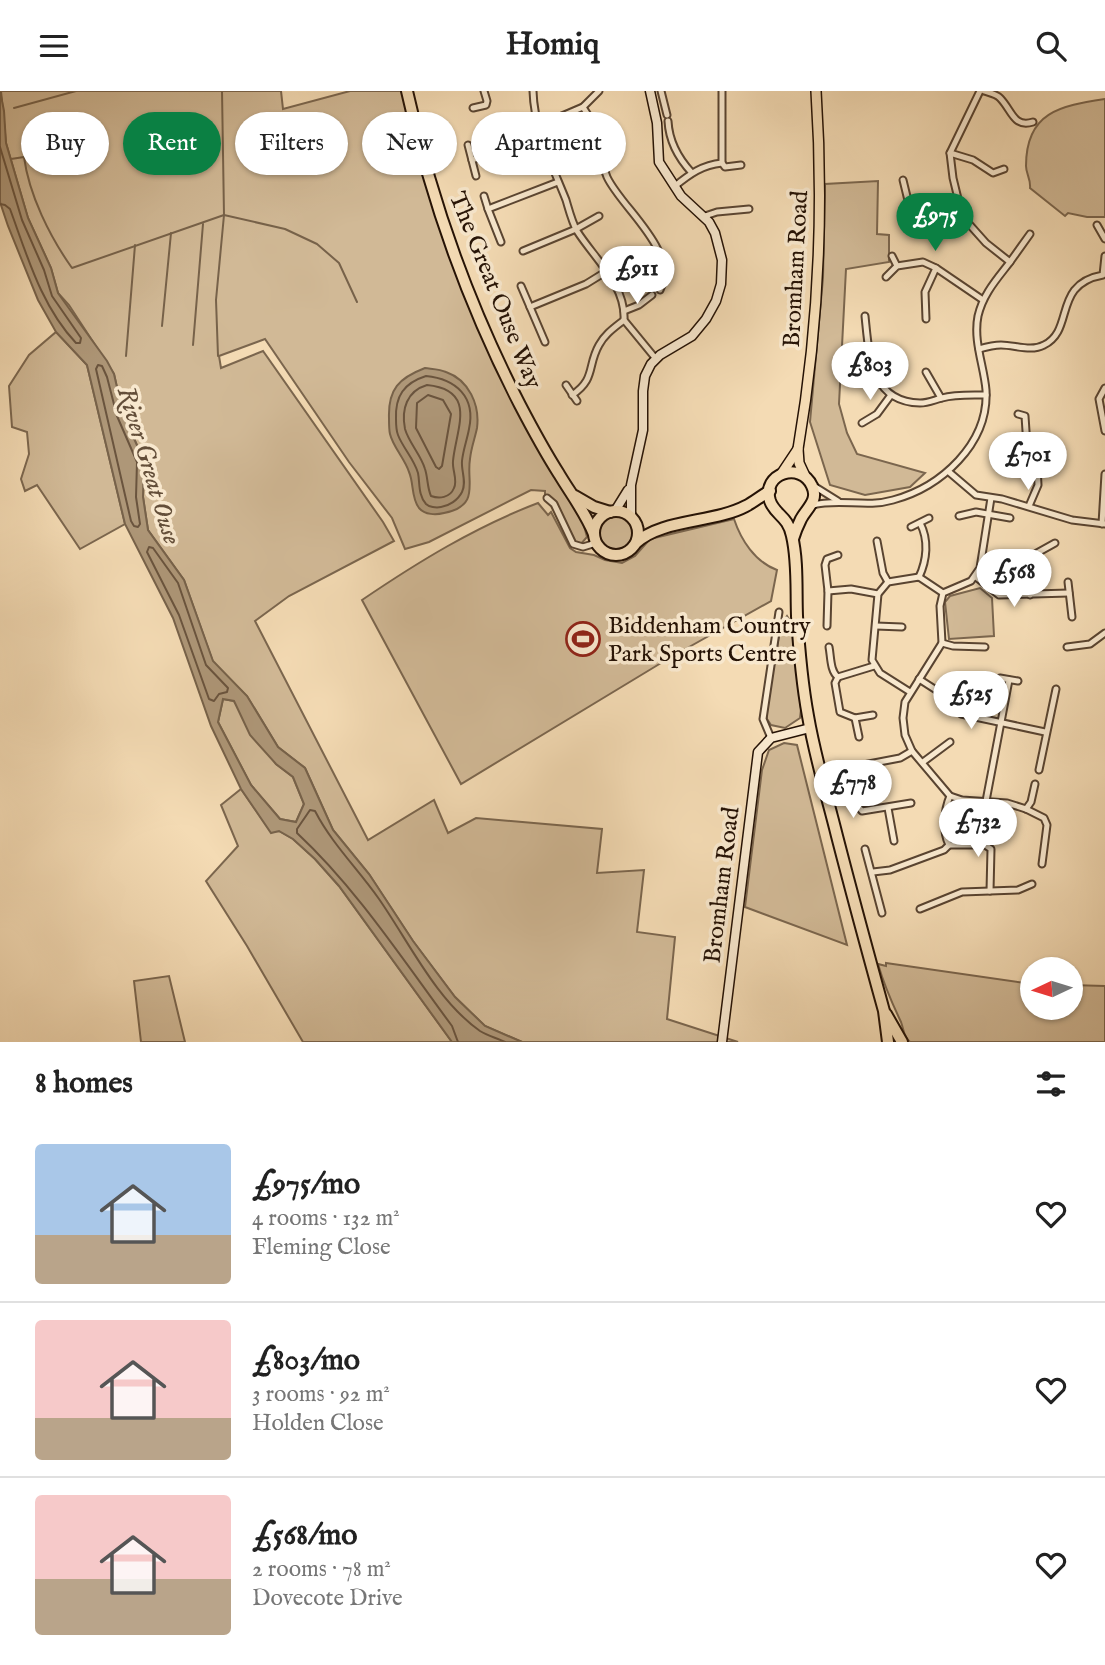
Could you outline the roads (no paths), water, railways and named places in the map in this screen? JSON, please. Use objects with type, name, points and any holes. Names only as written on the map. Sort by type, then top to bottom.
[{"type":"highway","name":"The Great Ouse Way","points":[[407,91],[433,192],[464,279],[520,406],[573,495],[595,538]]},
{"type":"highway","points":[[793,539],[814,493],[808,479],[794,472],[782,473],[773,481],[771,503],[787,520],[793,539],[800,654],[810,727],[884,1011],[888,1042]]},
{"type":"highway","points":[[613,512],[598,520],[595,538],[602,551],[616,555],[630,551],[646,533],[746,506],[770,491]]},
{"type":"highway","points":[[573,495],[594,507],[660,528]]},
{"type":"highway","points":[[746,506],[797,516],[808,509]]},
{"type":"highway","points":[[633,519],[638,529],[636,543]]},
{"type":"highway","points":[[884,1011],[902,1042]]},
{"type":"main road","name":"Bromham Road","points":[[808,479],[799,463],[798,449],[816,283],[819,206],[816,91]]},
{"type":"main road","name":"Bromham Road","points":[[782,473],[798,449]]},
{"type":"street","points":[[473,108],[486,105],[484,91]]},
{"type":"street","points":[[533,91],[535,112]]},
{"type":"street","points":[[571,112],[583,107],[599,91]]},
{"type":"street","points":[[613,512],[622,504],[631,485],[643,430],[643,391],[646,376],[656,359],[692,336],[706,319],[716,301],[721,284],[722,260],[715,233],[705,216],[681,196],[659,162],[657,123],[650,91]]},
{"type":"street","points":[[661,91],[670,136],[679,156],[692,173]]},
{"type":"street","points":[[722,91],[722,163],[725,167],[741,165]]},
{"type":"street","points":[[1010,261],[986,243],[961,211],[950,153],[982,91],[998,95],[1014,120],[1024,124],[1033,122]]},
{"type":"street","points":[[583,107],[601,139],[606,175],[642,223],[657,249],[664,281],[660,289]]},
{"type":"street","points":[[468,145],[471,156]]},
{"type":"street","points":[[950,153],[973,160],[993,173],[1004,169]]},
{"type":"street","points":[[675,186],[699,168],[722,163]]},
{"type":"street","points":[[555,175],[576,229],[607,271],[624,311],[624,320],[656,359]]},
{"type":"street","points":[[904,180],[912,217],[961,211]]},
{"type":"street","points":[[488,209],[558,182]]},
{"type":"street","points":[[484,196],[501,242]]},
{"type":"street","points":[[705,216],[748,209]]},
{"type":"street","points":[[523,251],[576,229],[599,216]]},
{"type":"street","points":[[1097,225],[1105,239]]},
{"type":"street","points":[[808,509],[838,501],[892,501],[949,472],[961,458],[977,434],[983,419],[986,395],[976,333],[977,318],[983,300],[1030,234]]},
{"type":"street","points":[[892,256],[897,266]]},
{"type":"street","points":[[979,349],[1004,345],[1038,348],[1047,344],[1056,337],[1068,300],[1077,286],[1088,278],[1104,277],[1105,256]]},
{"type":"street","points":[[886,277],[897,266],[923,263],[936,268],[983,300]]},
{"type":"street","points":[[926,319],[925,292],[936,268]]},
{"type":"street","points":[[530,307],[586,284],[607,271]]},
{"type":"street","points":[[521,286],[545,342]]},
{"type":"street","points":[[624,311],[639,305],[652,295]]},
{"type":"street","points":[[865,316],[869,357],[879,384],[891,395],[922,403],[941,398],[986,395]]},
{"type":"street","points":[[572,395],[582,388],[590,377],[595,353],[603,338],[624,320]]},
{"type":"street","points":[[926,372],[941,398]]},
{"type":"street","points":[[566,384],[577,401]]},
{"type":"street","points":[[1105,388],[1099,399],[1105,431]]},
{"type":"street","points":[[862,423],[877,414],[891,395]]},
{"type":"street","points":[[1029,506],[1038,485],[1037,466],[1027,446],[1021,415],[1035,416]]},
{"type":"street","points":[[949,472],[970,492],[1029,506],[1072,520],[1103,524],[1105,474]]},
{"type":"street","points":[[808,479],[838,501]]},
{"type":"street","points":[[631,485],[633,519]]},
{"type":"street","points":[[547,498],[554,505],[573,544],[583,547],[595,538]]},
{"type":"street","points":[[943,593],[976,577],[982,557],[991,498]]},
{"type":"street","points":[[959,516],[976,512],[1010,517]]},
{"type":"street","points":[[911,527],[929,518]]},
{"type":"street","points":[[919,577],[925,564],[926,552],[920,523]]},
{"type":"street","points":[[877,541],[883,573],[888,582]]},
{"type":"street","points":[[1030,595],[1024,558],[1055,543]]},
{"type":"street","points":[[827,626],[828,591],[825,565],[827,559],[838,555]]},
{"type":"street","points":[[910,692],[880,673],[872,660],[878,594],[888,582],[919,577],[943,593]]},
{"type":"street","points":[[976,577],[999,595],[1069,593]]},
{"type":"street","points":[[1068,582],[1072,617]]},
{"type":"street","points":[[828,591],[851,589],[878,594]]},
{"type":"street","points":[[943,593],[940,606],[942,643],[905,702],[905,735],[912,751],[950,796],[1026,809],[1046,821],[1042,864]]},
{"type":"street","points":[[779,612],[763,719],[771,738],[810,727]]},
{"type":"street","points":[[876,626],[902,627]]},
{"type":"street","points":[[1067,647],[1090,644],[1105,633]]},
{"type":"street","points":[[942,643],[953,646],[985,646]]},
{"type":"street","points":[[829,647],[835,675],[838,677]]},
{"type":"street","points":[[873,715],[855,718],[840,712],[835,683],[838,677],[874,666]]},
{"type":"street","points":[[952,701],[963,691],[966,678]]},
{"type":"street","points":[[1000,678],[1018,681]]},
{"type":"street","points":[[919,679],[952,701],[961,714],[1045,732]]},
{"type":"street","points":[[986,801],[1009,680]]},
{"type":"street","points":[[1039,770],[1056,689]]},
{"type":"street","points":[[855,718],[859,737]]},
{"type":"street","name":"Bromham Road","points":[[722,1042],[755,762],[758,752],[771,738]]},
{"type":"street","points":[[923,762],[950,742]]},
{"type":"street","points":[[911,803],[862,811],[857,805],[850,772],[853,767],[900,758],[912,751]]},
{"type":"street","points":[[1026,809],[1031,802],[1035,784]]},
{"type":"street","points":[[949,845],[946,840],[945,807],[950,796]]},
{"type":"street","points":[[990,831],[996,803]]},
{"type":"street","points":[[888,808],[894,841]]},
{"type":"street","points":[[873,872],[890,870],[944,850],[949,845],[985,845],[991,849],[990,891]]},
{"type":"street","points":[[865,849],[882,913]]},
{"type":"street","points":[[920,909],[962,892],[1018,890],[1032,884]]},
{"type":"water","points":[[0,91],[6,143],[28,218],[51,268],[58,293],[114,374],[123,414],[144,461],[143,497],[148,530],[184,580],[213,661],[247,696],[278,747],[305,768],[333,830],[369,874],[413,941],[455,997],[485,1026],[522,1042],[452,1042],[339,886],[293,839],[279,831],[271,833],[241,789],[211,726],[173,618],[125,524],[87,365],[56,332],[38,300],[0,202]],"holes":[[[223,699],[234,701],[250,735],[276,764],[293,777],[304,804],[296,822],[280,819],[251,785],[218,722]]]},
{"type":"water","points":[[425,368],[444,371],[461,381],[471,394],[477,411],[467,499],[456,510],[438,514],[424,512],[416,504],[409,472],[389,428],[389,408],[393,392],[408,376]]},
{"type":"waterway","points":[[14,108],[76,91]]},
{"type":"waterway","points":[[218,356],[216,300],[224,215],[222,91]]},
{"type":"waterway","points":[[11,159],[24,157],[42,215],[72,268],[224,215],[285,229],[317,244],[339,263],[357,302]]},
{"type":"waterway","points":[[193,345],[203,224]]},
{"type":"waterway","points":[[162,326],[171,233]]},
{"type":"waterway","points":[[126,356],[135,245]]},
{"type":"place","name":"Biddenham Country Park Sports Centre","points":[[583,639]]},
{"type":"water label","name":"River Great Ouse","points":[[150,465]]}]
